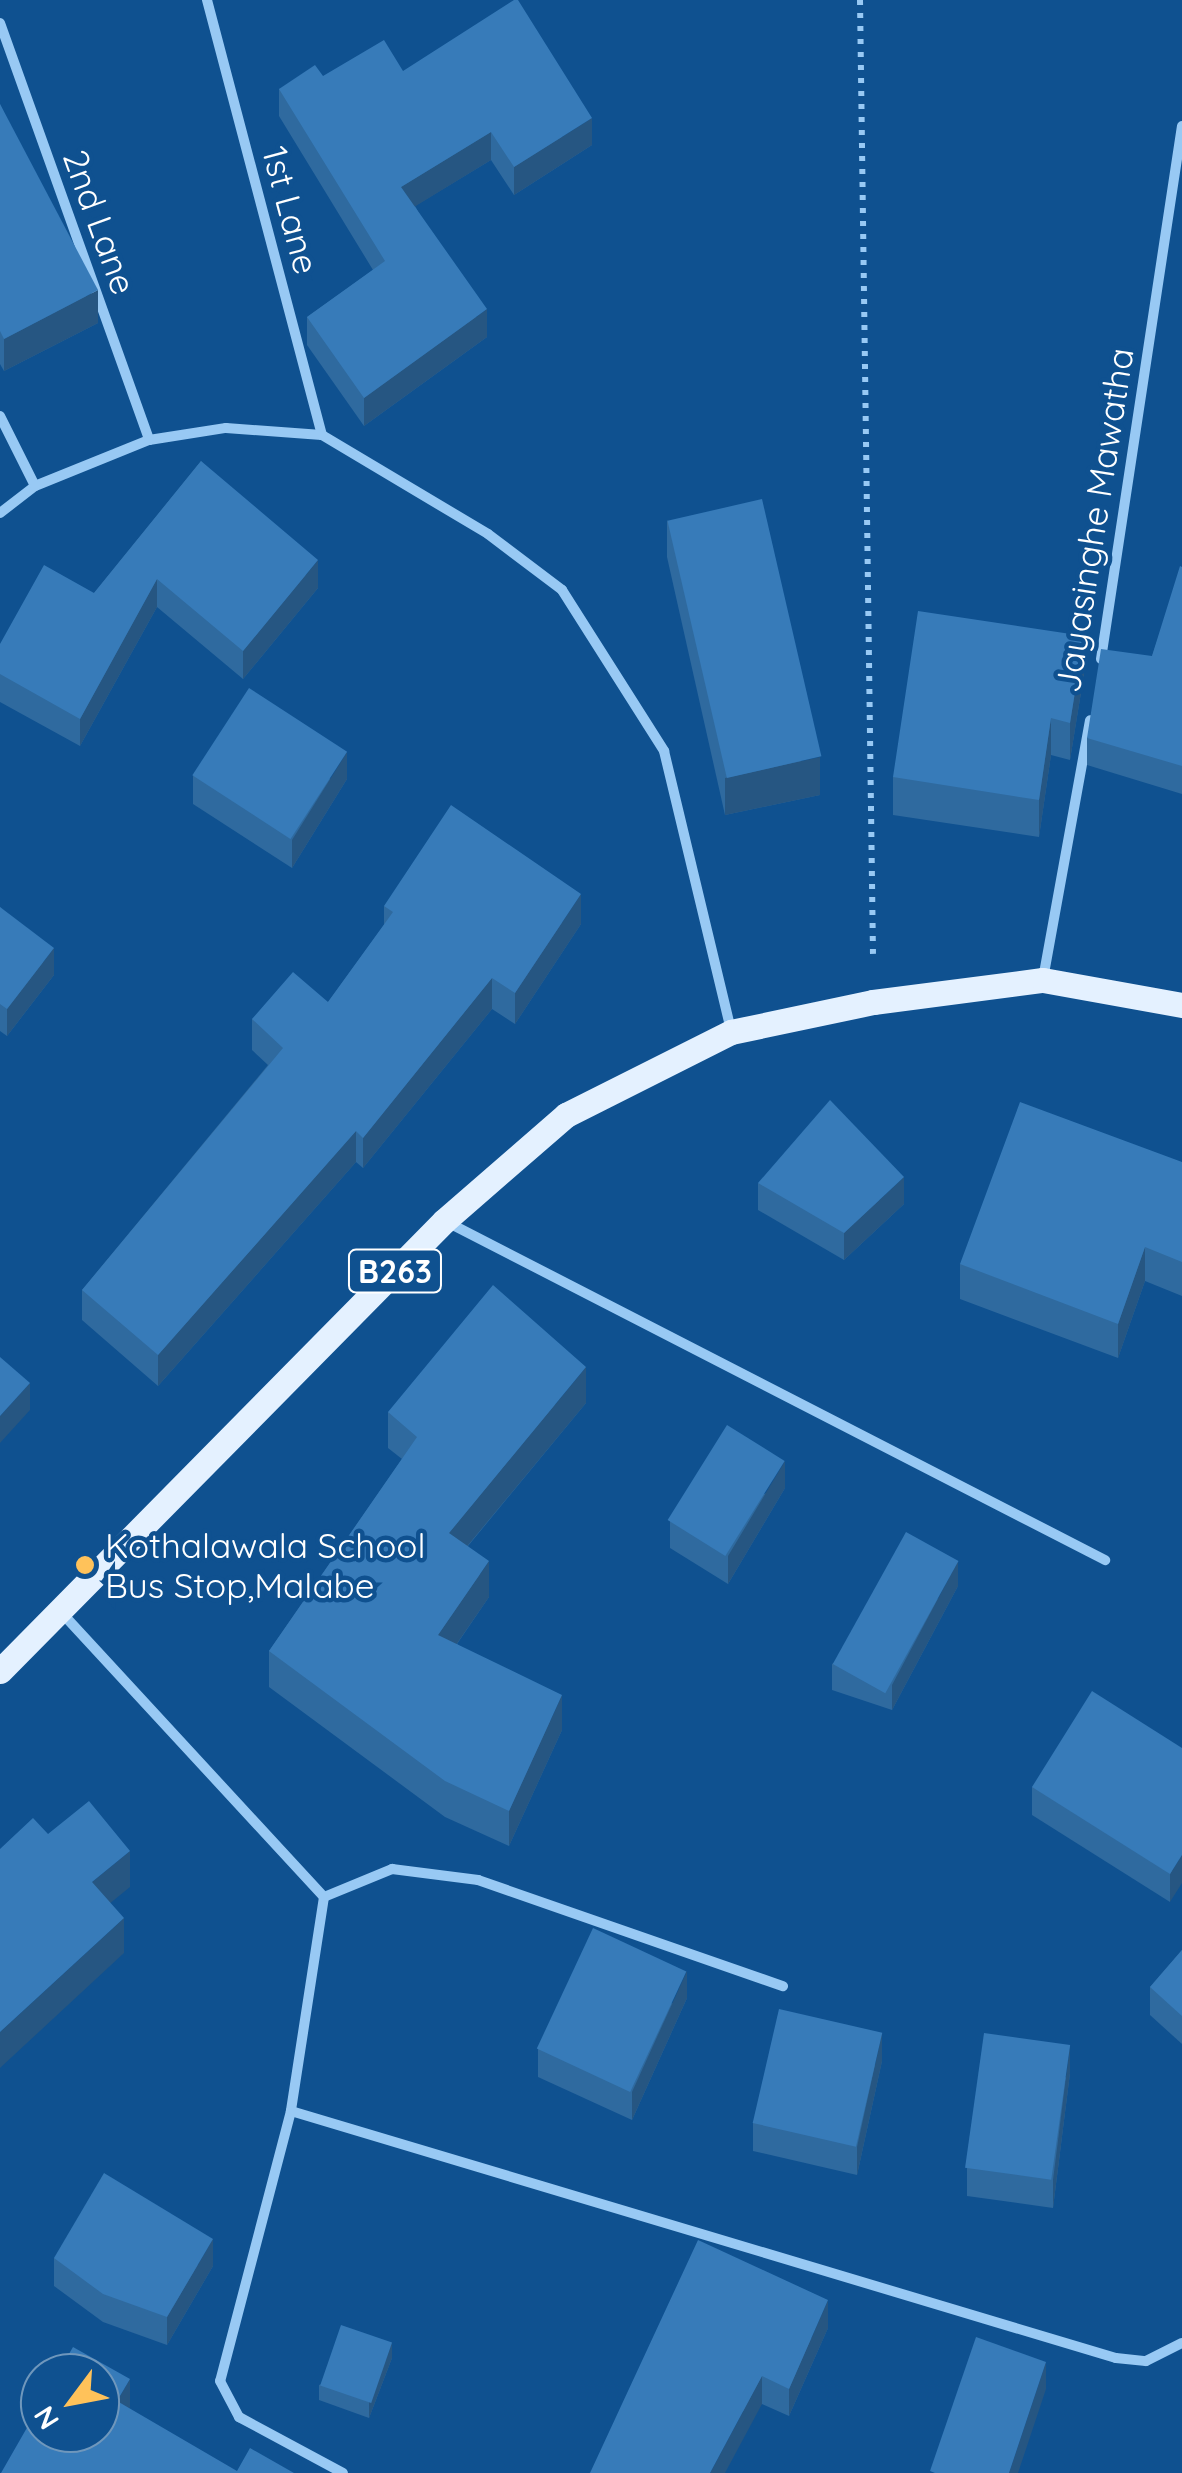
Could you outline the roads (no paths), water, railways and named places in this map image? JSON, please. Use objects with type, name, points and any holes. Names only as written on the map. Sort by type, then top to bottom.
[{"type":"main road","name":"B263","points":[[0,1671],[444,1221],[566,1115],[731,1032],[873,1002],[1043,980],[1182,1006]]},
{"type":"street","name":"1st Lane","points":[[207,0],[322,435]]},
{"type":"street","name":"2nd Lane","points":[[0,23],[149,440]]},
{"type":"street","name":"Jayasinghe Mawatha","points":[[1096,686],[1182,126]]},
{"type":"street","points":[[0,416],[36,486]]},
{"type":"street","points":[[0,514],[36,486],[149,440],[226,428],[322,435],[488,534],[562,590],[664,751],[731,1032]]},
{"type":"street","name":"Jayasinghe Mawatha","points":[[1043,980],[1092,705]]},
{"type":"street","points":[[444,1221],[1105,1560]]},
{"type":"street","points":[[61,1612],[324,1896]]},
{"type":"street","points":[[324,1896],[392,1869],[478,1880],[783,1986]]},
{"type":"street","points":[[324,1896],[291,2111],[220,2381],[239,2417],[343,2473]]},
{"type":"street","points":[[291,2111],[1116,2358],[1146,2360],[1182,2344]]},
{"type":"place","name":"Kothalawala School Bus Stop,Malabe","points":[[85,1565]]}]
